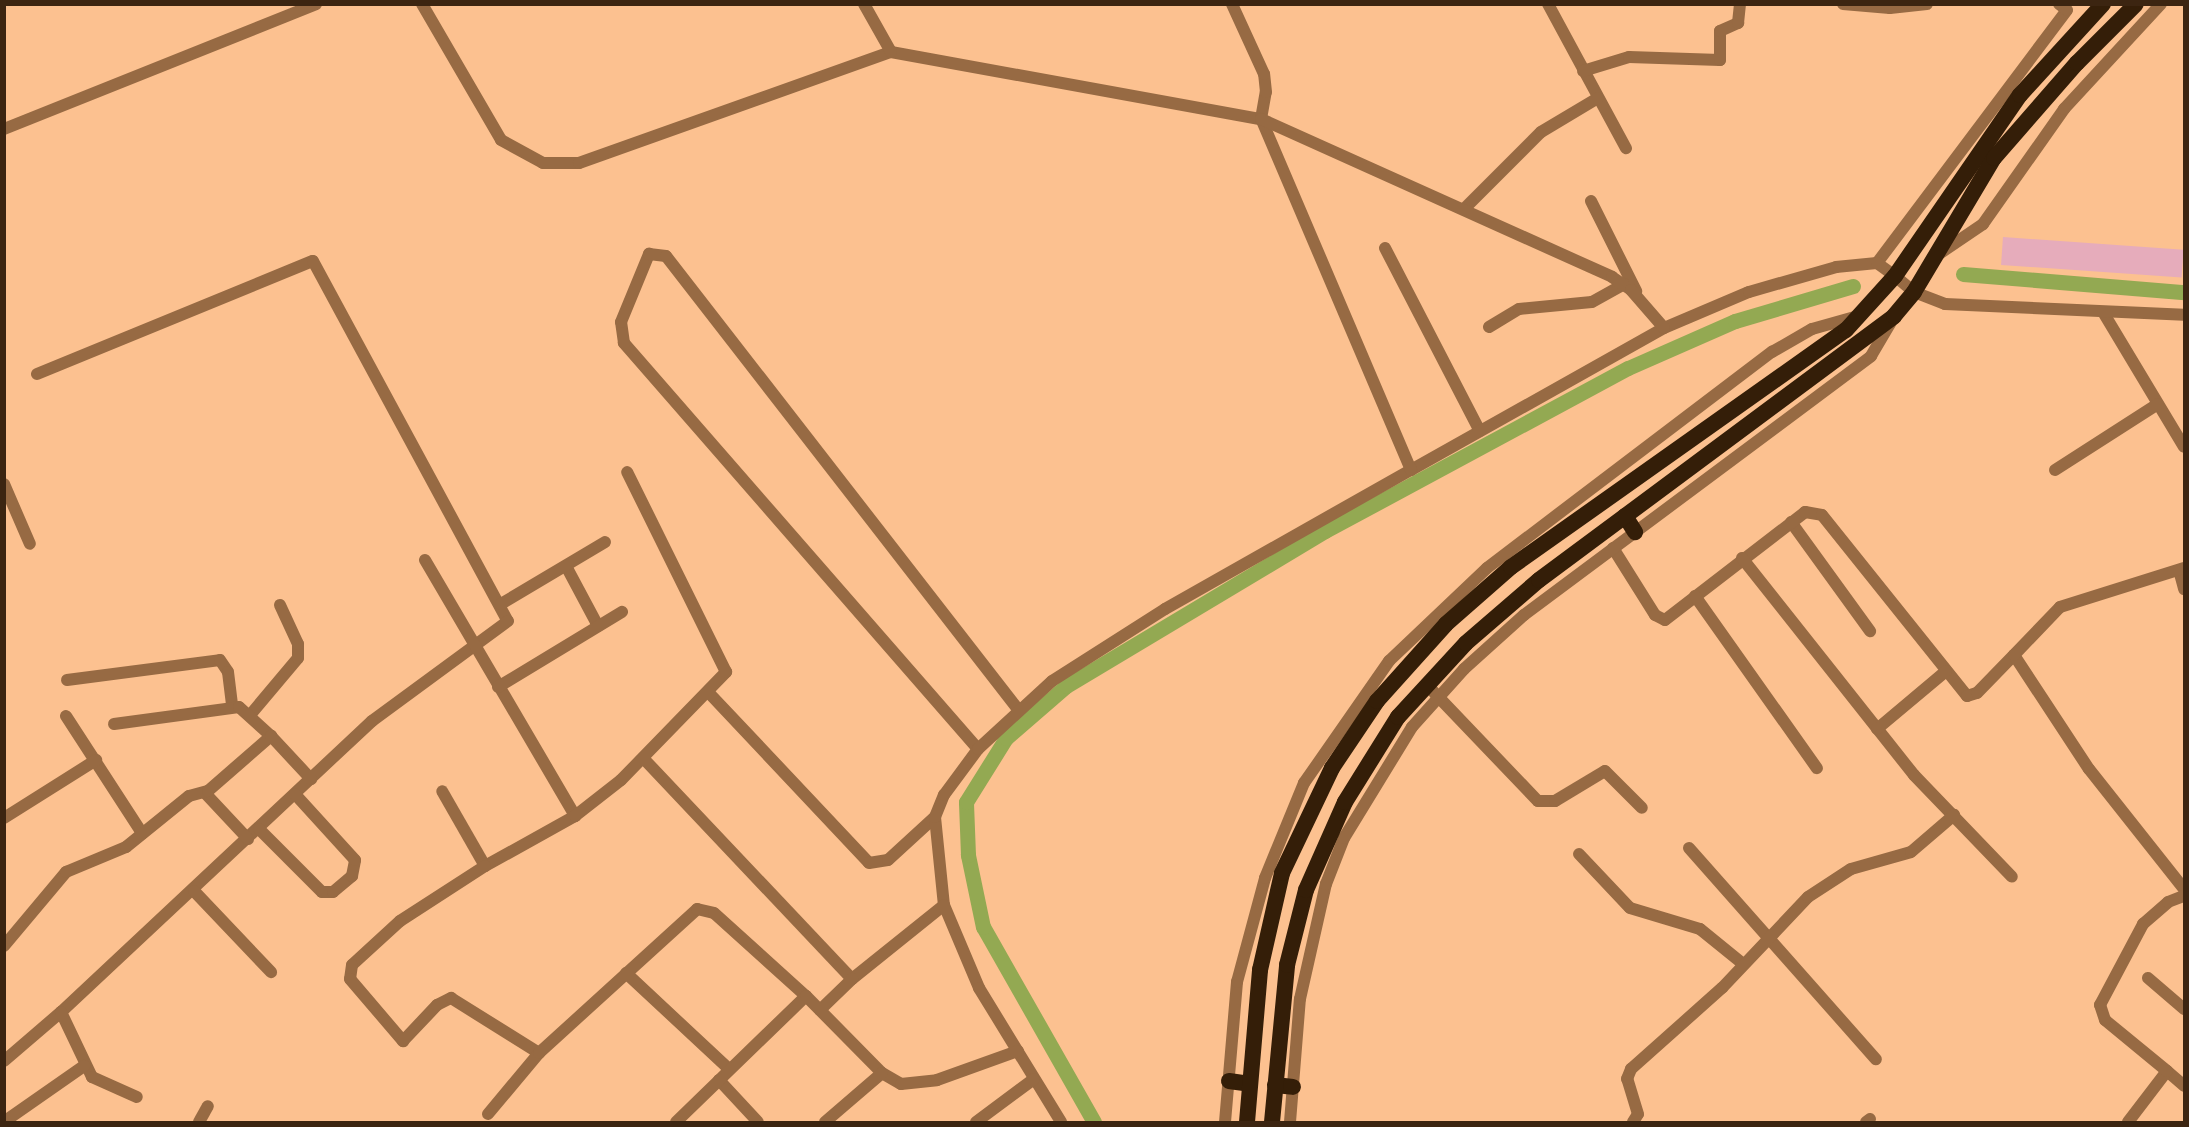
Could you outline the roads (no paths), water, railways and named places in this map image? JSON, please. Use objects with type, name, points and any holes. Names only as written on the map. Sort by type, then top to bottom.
[{"type":"highway","points":[[1247,1122],[1260,970],[1282,873],[1332,768],[1377,701],[1446,624],[1511,567],[1859,316],[1895,276],[2020,95],[2103,4]]},
{"type":"highway","points":[[1272,1122],[1287,965],[1306,890],[1345,802],[1398,717],[1426,684],[1497,614],[1894,316],[1914,292],[1994,158],[2077,63],[2136,4]]},
{"type":"highway","points":[[1625,516],[1635,532]]},
{"type":"highway","points":[[1398,717],[1412,727]]},
{"type":"highway","points":[[1229,1081],[1250,1084]]},
{"type":"highway","points":[[1275,1085],[1293,1087]]},
{"type":"street","points":[[4,129],[316,4]]},
{"type":"street","points":[[422,4],[490,126],[512,149],[543,163],[595,160],[891,52],[1261,119],[1465,208],[1624,284],[1664,328]]},
{"type":"street","points":[[864,4],[891,52]]},
{"type":"street","points":[[1232,4],[1264,74],[1266,92],[1261,119],[1411,470]]},
{"type":"street","points":[[1548,4],[1626,148]]},
{"type":"street","points":[[1583,71],[1629,57],[1720,60],[1720,31],[1738,23],[1740,4]]},
{"type":"street","points":[[1843,4],[1890,8],[1927,4]]},
{"type":"street","points":[[1936,256],[1983,224],[2064,109],[2161,4]]},
{"type":"street","points":[[709,693],[869,863],[888,860],[935,817],[944,795],[978,749],[1017,708],[1072,667],[1165,609],[1664,328],[1788,278],[1877,263],[2066,6]]},
{"type":"street","points":[[1465,208],[1541,132],[1598,98]]},
{"type":"street","points":[[1591,201],[1640,300]]},
{"type":"street","points":[[1385,248],[1480,431]]},
{"type":"street","points":[[978,749],[624,343],[621,322],[649,254],[666,256],[1017,708]]},
{"type":"street","points":[[4,1061],[194,891],[372,721],[508,621],[501,604],[313,261],[36,374]]},
{"type":"street","points":[[1877,263],[1914,292],[1962,306],[2184,315]]},
{"type":"street","points":[[1488,327],[1519,309],[1592,302],[1624,284]]},
{"type":"street","points":[[2103,312],[2184,447]]},
{"type":"street","points":[[1225,1122],[1237,982],[1264,878],[1304,783],[1389,661],[1505,553],[1772,352],[1812,329],[1859,316]]},
{"type":"street","points":[[1290,1122],[1300,999],[1326,884],[1344,838],[1412,727],[1439,696],[1524,615],[1855,369],[1883,340],[1894,316]]},
{"type":"street","points":[[2055,470],[2158,404]]},
{"type":"street","points":[[538,1053],[451,998],[437,1005],[403,1041],[350,980],[352,965],[400,921],[485,866],[575,816],[643,758],[723,680],[725,666],[627,472]]},
{"type":"street","points":[[4,484],[30,544]]},
{"type":"street","points":[[1613,548],[1660,619],[1695,596],[1804,512],[1822,515],[1962,692],[1972,696],[2060,607],[2182,569],[2184,589]]},
{"type":"street","points":[[1791,522],[1870,631]]},
{"type":"street","points":[[501,604],[605,542]]},
{"type":"street","points":[[1742,558],[1877,729],[2012,877]]},
{"type":"street","points":[[424,560],[575,816]]},
{"type":"street","points":[[566,566],[598,626]]},
{"type":"street","points":[[1695,596],[1817,768]]},
{"type":"street","points":[[251,714],[298,658],[298,644],[280,605]]},
{"type":"street","points":[[498,687],[622,612]]},
{"type":"street","points":[[2014,655],[2095,777],[2184,889]]},
{"type":"street","points":[[67,680],[220,660],[228,672],[232,707]]},
{"type":"street","points":[[1877,729],[1946,671]]},
{"type":"street","points":[[1426,684],[1538,801],[1556,801],[1605,771],[1642,808]]},
{"type":"street","points":[[114,724],[232,707],[251,714],[311,779]]},
{"type":"street","points":[[66,716],[142,832]]},
{"type":"street","points":[[4,946],[66,872],[120,850],[189,796],[205,793],[271,736]]},
{"type":"street","points":[[643,758],[852,980]]},
{"type":"street","points":[[4,818],[96,760]]},
{"type":"street","points":[[442,791],[485,866]]},
{"type":"street","points":[[205,793],[248,839]]},
{"type":"street","points":[[259,829],[322,892],[333,892],[352,876],[355,860],[295,795]]},
{"type":"street","points":[[1633,1122],[1638,1114],[1627,1079],[1631,1070],[1743,964],[1769,934],[1839,874],[1911,852],[1954,815]]},
{"type":"street","points":[[935,817],[944,905],[979,988],[1061,1122]]},
{"type":"street","points":[[1689,848],[1769,934],[1876,1059]]},
{"type":"street","points":[[1579,854],[1630,908],[1700,929],[1743,964]]},
{"type":"street","points":[[194,891],[271,972]]},
{"type":"street","points":[[2184,896],[2168,902],[2144,924],[2099,1010],[2184,1086]]},
{"type":"street","points":[[820,1010],[852,980],[944,905]]},
{"type":"street","points":[[488,1114],[538,1053],[690,914],[706,909],[806,996],[882,1073],[901,1084],[917,1084],[1018,1051]]},
{"type":"street","points":[[626,973],[729,1069]]},
{"type":"street","points":[[2148,978],[2184,1009]]},
{"type":"street","points":[[676,1122],[806,996]]},
{"type":"street","points":[[61,1012],[84,1066],[104,1085],[137,1097]]},
{"type":"street","points":[[8,1119],[84,1066]]},
{"type":"street","points":[[2128,1122],[2167,1071]]},
{"type":"street","points":[[825,1122],[882,1073]]},
{"type":"street","points":[[976,1122],[1034,1079]]},
{"type":"street","points":[[719,1080],[758,1122]]},
{"type":"street","points":[[200,1122],[208,1106]]},
{"type":"waterway","points":[[1963,274],[2184,292]]},
{"type":"waterway","points":[[1094,1122],[983,927],[968,855],[966,802],[1006,738],[1066,686],[1325,531],[1628,368],[1735,321],[1853,286]]}]
